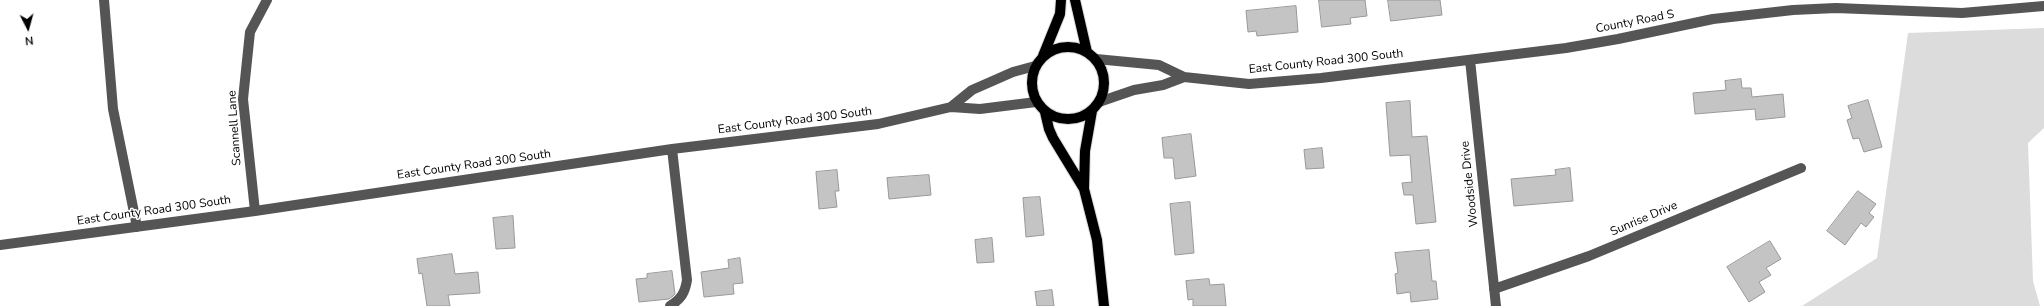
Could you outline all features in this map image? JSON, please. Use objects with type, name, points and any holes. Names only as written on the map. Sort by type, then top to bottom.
[{"type":"main road","points":[[1043,56],[1054,49],[1065,46],[1087,52],[1096,59],[1102,69],[1104,92],[1092,111],[1081,117],[1068,120],[1056,118],[1045,112],[1036,102],[1032,90],[1032,78],[1035,66],[1043,56],[1060,14],[1061,0]]},
{"type":"main road","points":[[1075,0],[1087,52]]},
{"type":"main road","points":[[1092,111],[1085,151],[1084,189],[1097,240],[1104,306]]},
{"type":"main road","points":[[1045,112],[1053,138],[1084,189]]},
{"type":"street","points":[[104,0],[113,109],[137,227]]},
{"type":"street","name":"Scannell Lane","points":[[255,211],[243,99],[250,32],[267,0]]},
{"type":"street","name":"County Road S","points":[[1470,60],[1566,48],[1618,39],[1713,18],[1792,10],[1836,8],[1962,13],[2044,6]]},
{"type":"street","name":"East County Road 300 South","points":[[1096,59],[1159,65],[1184,77],[1250,84],[1470,60]]},
{"type":"street","name":"Woodside Drive","points":[[1470,60],[1496,306]]},
{"type":"street","name":"East County Road 300 South","points":[[952,108],[972,90],[1013,72],[1035,66]]},
{"type":"street","name":"East County Road 300 South","points":[[1099,102],[1134,90],[1163,84],[1184,77]]},
{"type":"street","name":"East County Road 300 South","points":[[0,245],[255,211],[672,149],[878,124],[952,108],[980,109],[1036,102]]},
{"type":"street","points":[[670,306],[679,300],[685,291],[687,280],[672,149]]},
{"type":"street","name":"Sunrise Drive","points":[[1494,289],[1588,256],[1801,168]]},
{"type":"shaded area","points":[[2044,28],[2044,128],[2028,143],[2033,281],[2040,306],[1802,306],[1877,258],[1908,33]]},
{"type":"building","points":[[1319,0],[1365,0],[1367,16],[1350,18],[1351,24],[1322,27]]},
{"type":"building","points":[[1388,0],[1440,0],[1442,15],[1391,21]]},
{"type":"building","points":[[1296,6],[1298,32],[1257,36],[1256,31],[1248,32],[1246,11]]},
{"type":"building","points":[[1741,79],[1742,88],[1751,88],[1752,97],[1783,94],[1785,117],[1756,120],[1755,109],[1695,114],[1693,93],[1726,90],[1725,81]]},
{"type":"building","points":[[1868,100],[1882,147],[1864,152],[1859,138],[1853,139],[1847,120],[1852,118],[1848,106]]},
{"type":"building","points":[[1410,101],[1412,137],[1427,136],[1436,222],[1416,224],[1413,195],[1404,195],[1402,183],[1412,182],[1410,155],[1390,156],[1386,103]]},
{"type":"building","points":[[1191,134],[1196,176],[1175,179],[1173,158],[1164,158],[1162,138]]},
{"type":"building","points":[[1322,148],[1324,168],[1306,169],[1304,150]]},
{"type":"building","points":[[1570,168],[1573,201],[1514,206],[1511,179],[1556,175],[1555,170]]},
{"type":"building","points":[[837,170],[839,191],[835,191],[837,207],[819,209],[816,172]]},
{"type":"building","points":[[929,175],[931,195],[889,199],[887,178]]},
{"type":"building","points":[[1858,191],[1876,204],[1869,213],[1874,217],[1866,227],[1861,223],[1845,245],[1827,231]]},
{"type":"building","points":[[1040,197],[1044,235],[1026,237],[1023,198]]},
{"type":"building","points":[[1190,202],[1194,253],[1175,255],[1170,204]]},
{"type":"building","points":[[513,216],[515,248],[496,249],[493,218]]},
{"type":"building","points":[[992,238],[994,262],[977,263],[975,240]]},
{"type":"building","points":[[1770,241],[1781,259],[1766,268],[1771,275],[1759,282],[1765,292],[1749,302],[1727,267]]},
{"type":"building","points":[[1429,250],[1432,281],[1436,281],[1438,299],[1411,302],[1410,292],[1397,294],[1395,274],[1398,273],[1395,253]]},
{"type":"building","points":[[452,254],[455,274],[478,272],[480,293],[448,295],[450,306],[427,306],[422,273],[419,274],[417,259]]},
{"type":"building","points":[[740,258],[743,283],[733,284],[734,294],[704,297],[701,272],[729,268],[728,260]]},
{"type":"building","points":[[672,271],[675,294],[673,296],[669,299],[639,302],[636,279],[647,278],[647,274]]},
{"type":"building","points":[[1209,279],[1210,285],[1224,284],[1226,306],[1193,306],[1193,299],[1188,300],[1186,281]]},
{"type":"building","points":[[1052,290],[1054,306],[1037,306],[1035,292]]}]
